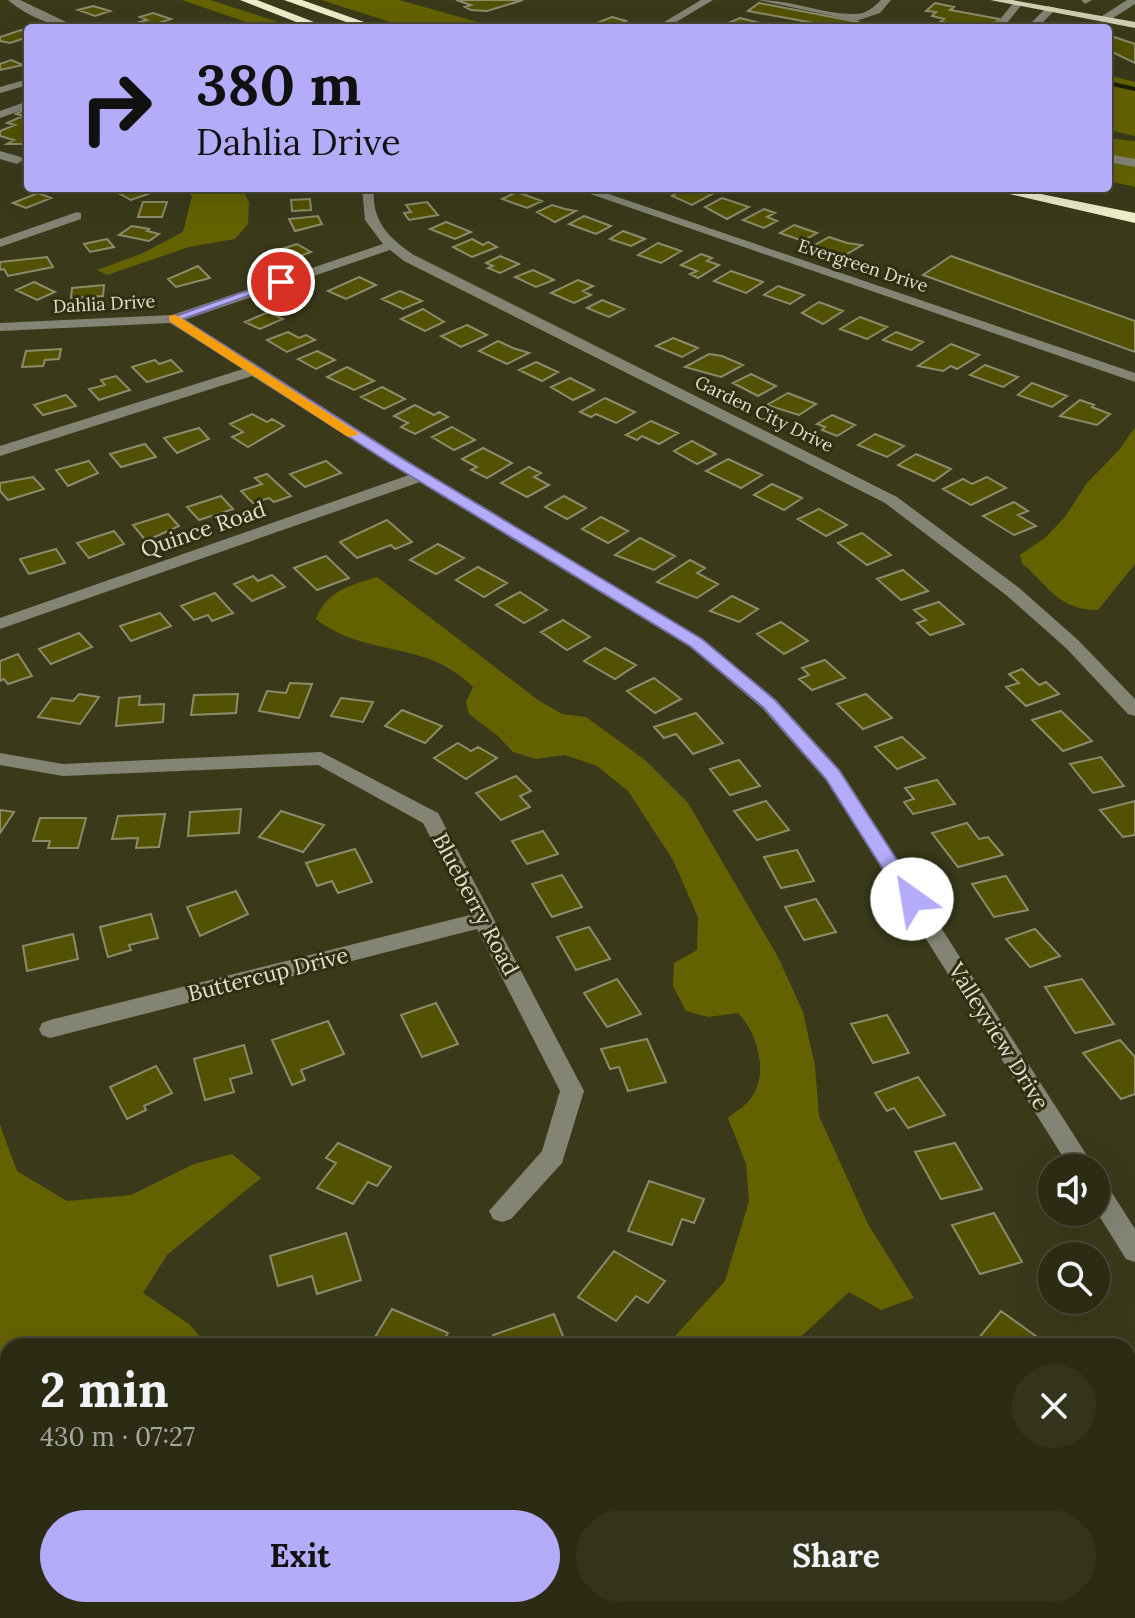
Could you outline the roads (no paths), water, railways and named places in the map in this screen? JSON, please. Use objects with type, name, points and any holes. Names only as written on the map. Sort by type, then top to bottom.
[{"type":"highway","points":[[246,0],[315,24]]},
{"type":"highway","points":[[290,0],[363,24]]},
{"type":"highway","points":[[1009,192],[1135,218]]},
{"type":"highway","points":[[1086,192],[1135,202]]},
{"type":"main road","points":[[998,0],[1135,25]]},
{"type":"street","points":[[13,0],[36,14],[63,24]]},
{"type":"street","points":[[666,24],[708,0]]},
{"type":"street","points":[[763,0],[856,18],[876,11],[885,0]]},
{"type":"street","points":[[869,0],[885,0]]},
{"type":"street","points":[[1106,18],[1134,0]]},
{"type":"street","points":[[1001,24],[1018,3]]},
{"type":"street","points":[[1035,24],[1052,8]]},
{"type":"street","points":[[0,90],[24,83]]},
{"type":"street","points":[[0,115],[24,106]]},
{"type":"street","points":[[0,155],[17,160]]},
{"type":"street","points":[[1112,159],[1135,163]]},
{"type":"street","points":[[368,192],[369,215],[390,246]]},
{"type":"street","name":"Evergreen Drive","points":[[591,192],[1135,378]]},
{"type":"street","points":[[0,243],[77,216]]},
{"type":"street","name":"Dahlia Drive","points":[[0,327],[173,319],[390,246]]},
{"type":"street","name":"Garden City Drive","points":[[390,246],[891,500],[1012,591],[1072,644],[1135,710]]},
{"type":"street","name":"Valleyview Drive","points":[[173,319],[421,476],[696,643],[769,704],[833,775],[1074,1154]]},
{"type":"street","points":[[0,451],[252,371]]},
{"type":"street","name":"Quince Road","points":[[0,624],[421,476]]},
{"type":"street","name":"Blueberry Road","points":[[0,759],[63,770],[321,758],[431,818],[572,1091],[553,1156],[502,1211]]},
{"type":"street","name":"Buttercup Drive","points":[[50,1029],[485,919]]},
{"type":"street","points":[[1110,1211],[1135,1251]]},
{"type":"waterway","points":[[1112,84],[1135,89]]}]
